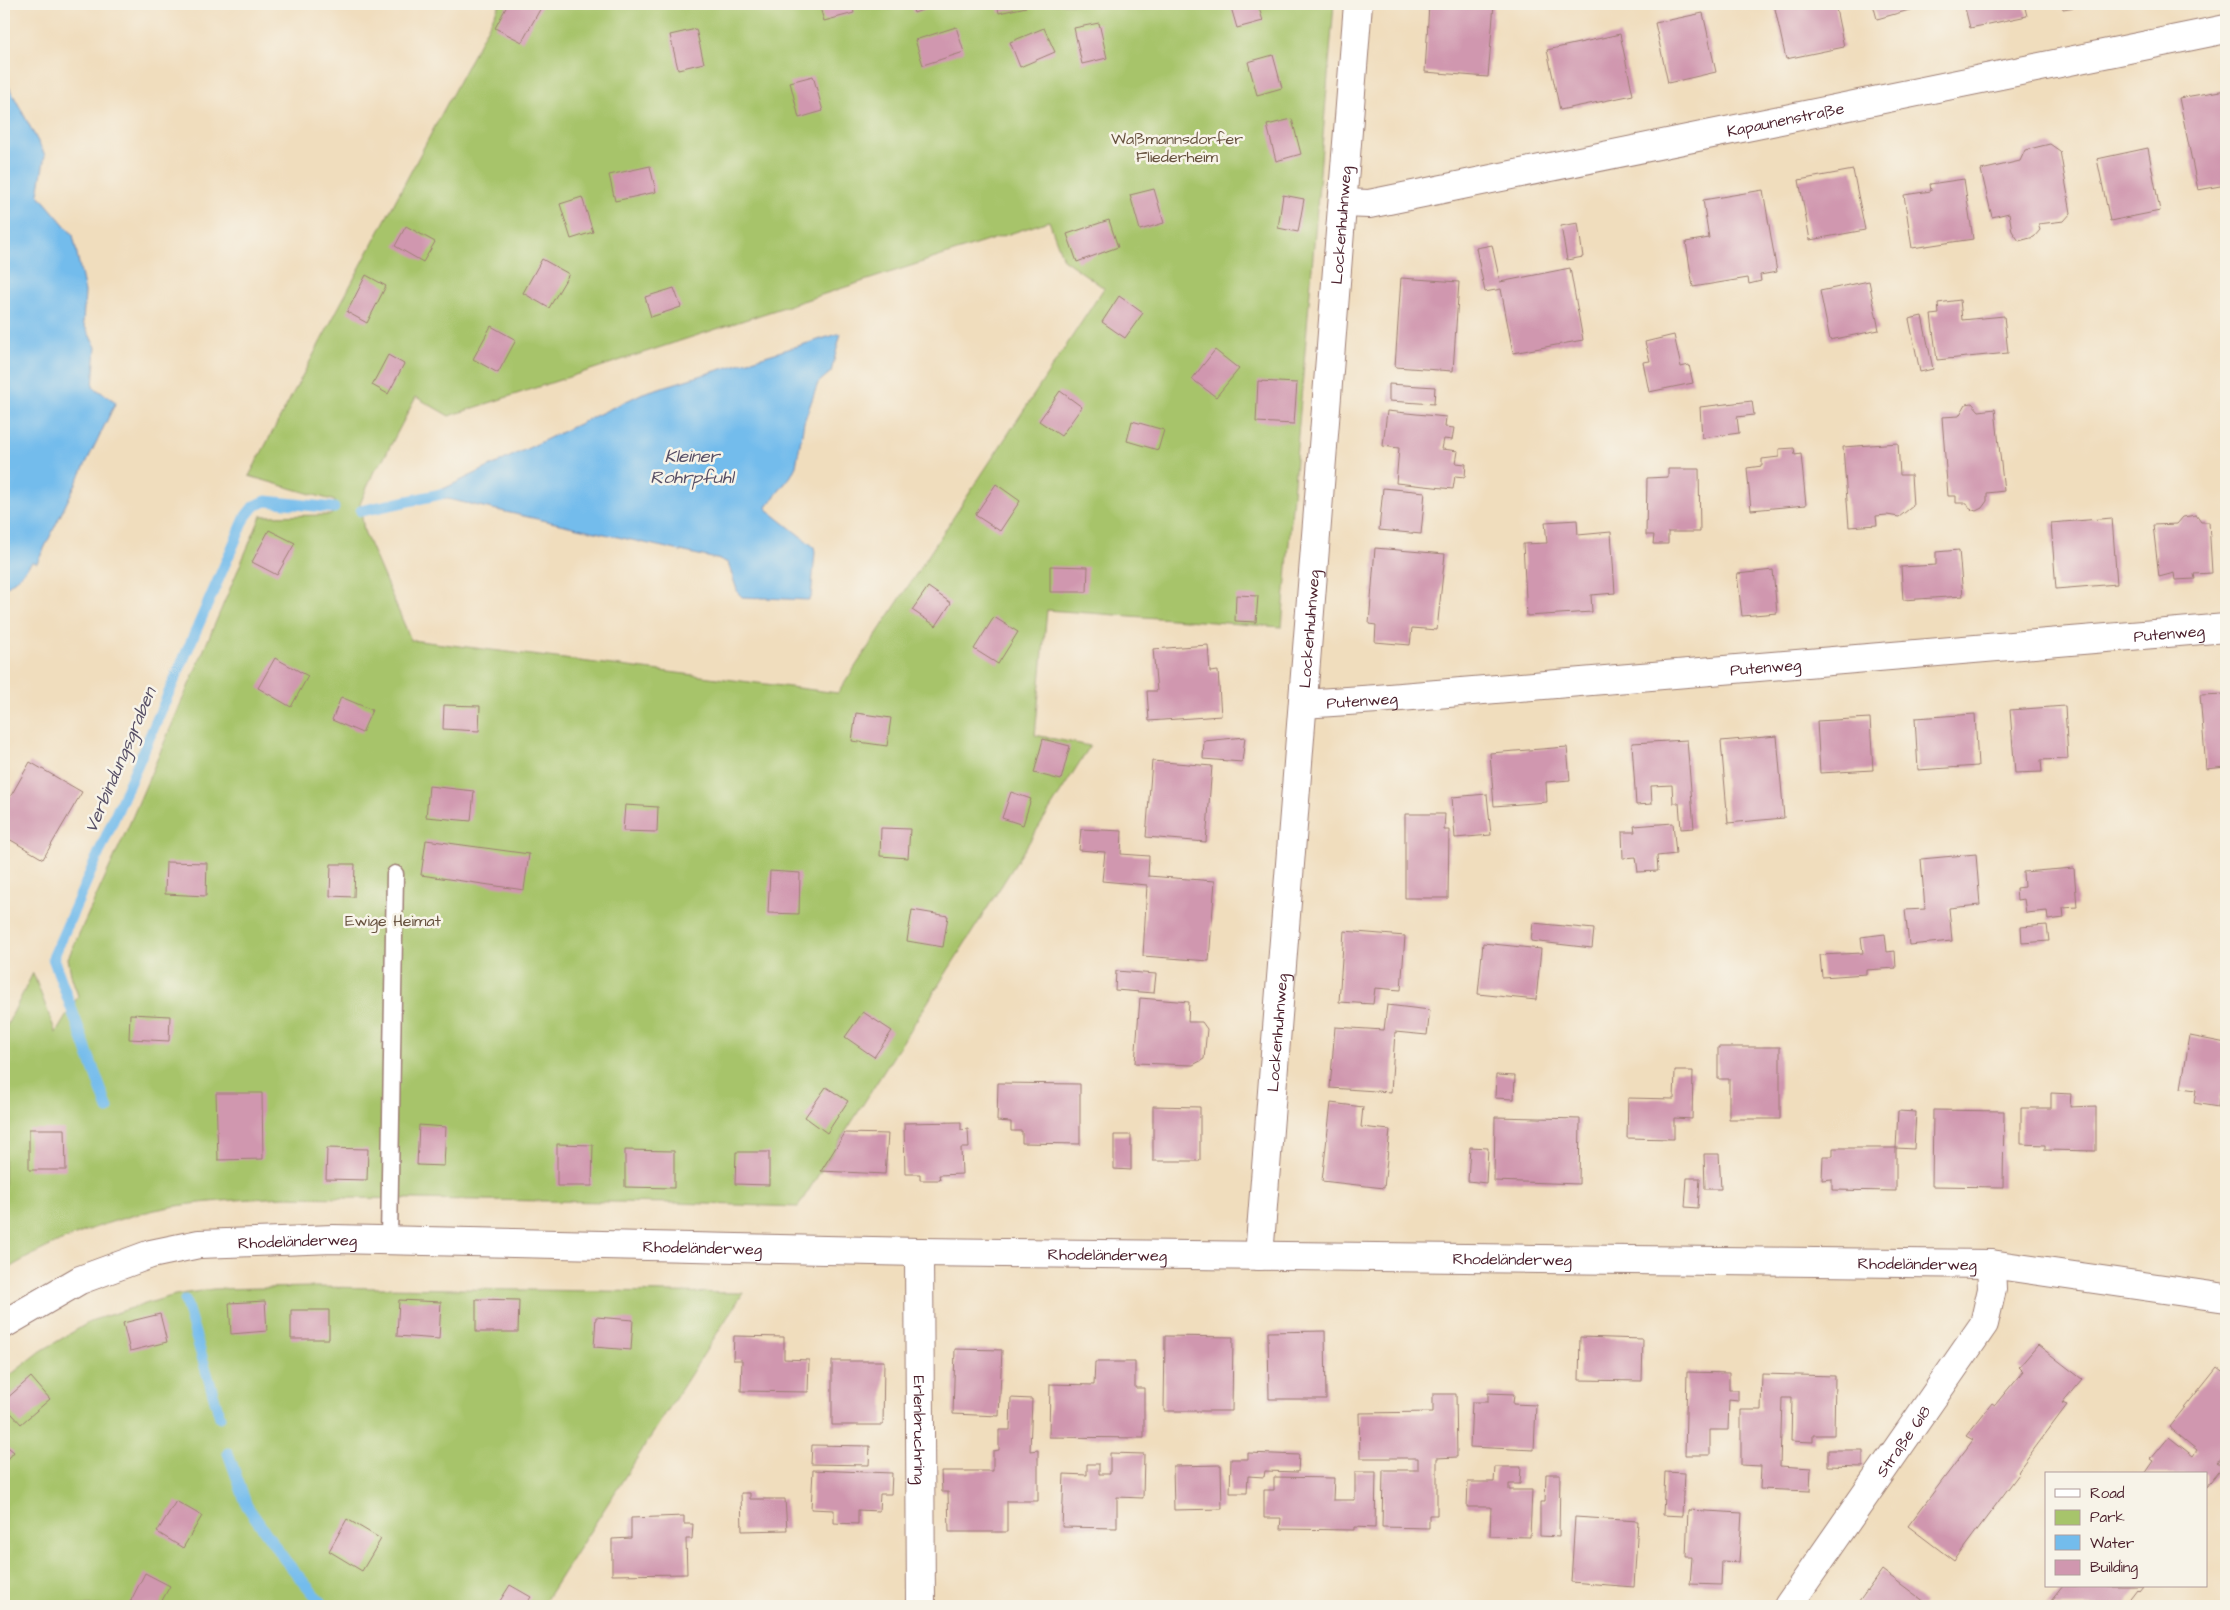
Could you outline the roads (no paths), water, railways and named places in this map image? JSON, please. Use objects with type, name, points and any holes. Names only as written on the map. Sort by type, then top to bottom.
[{"type":"street","name":"Lockenhuhnweg","points":[[1259,1256],[1344,202],[1358,4]]},
{"type":"street","name":"Kapaunenstraße","points":[[1344,202],[1368,204],[2226,29]]},
{"type":"street","name":"Putenweg","points":[[1303,704],[1386,699],[2226,628]]},
{"type":"street","name":"Rhodeländerweg","points":[[4,1324],[80,1280],[151,1254],[199,1244],[389,1239],[919,1252],[1991,1264],[2226,1298]]},
{"type":"street","name":"Erlenbruchring","points":[[919,1252],[921,1606]]},
{"type":"street","name":"Straße 618","points":[[1788,1606],[1984,1324],[1992,1288],[1991,1264]]},
{"type":"lane","points":[[389,1239],[396,874]]},
{"type":"water","points":[[4,85],[8,85],[45,155],[38,194],[73,235],[85,292],[83,323],[96,347],[93,387],[116,402],[37,563],[32,562],[20,576],[4,589]]},
{"type":"water","name":"Kleiner Rohrpfuhl","points":[[841,333],[831,372],[818,383],[804,422],[796,466],[791,476],[766,507],[814,547],[811,598],[808,600],[742,597],[738,593],[728,563],[721,560],[443,498],[441,490],[643,393]]},
{"type":"waterway","name":"Verbindungsgraben","points":[[361,511],[441,494]]},
{"type":"waterway","name":"Verbindungsgraben","points":[[108,1109],[53,958],[246,516],[254,506],[266,501],[334,508]]},
{"type":"waterway","name":"Verbindungsgraben","points":[[185,1300],[220,1417]]},
{"type":"waterway","name":"Verbindungsgraben","points":[[228,1453],[247,1506],[285,1560],[324,1606]]},
{"type":"park label","name":"Waßmannsdorfer Fliederheim","points":[[1177,147]]},
{"type":"park label","name":"Ewige Heimat","points":[[393,920]]}]
